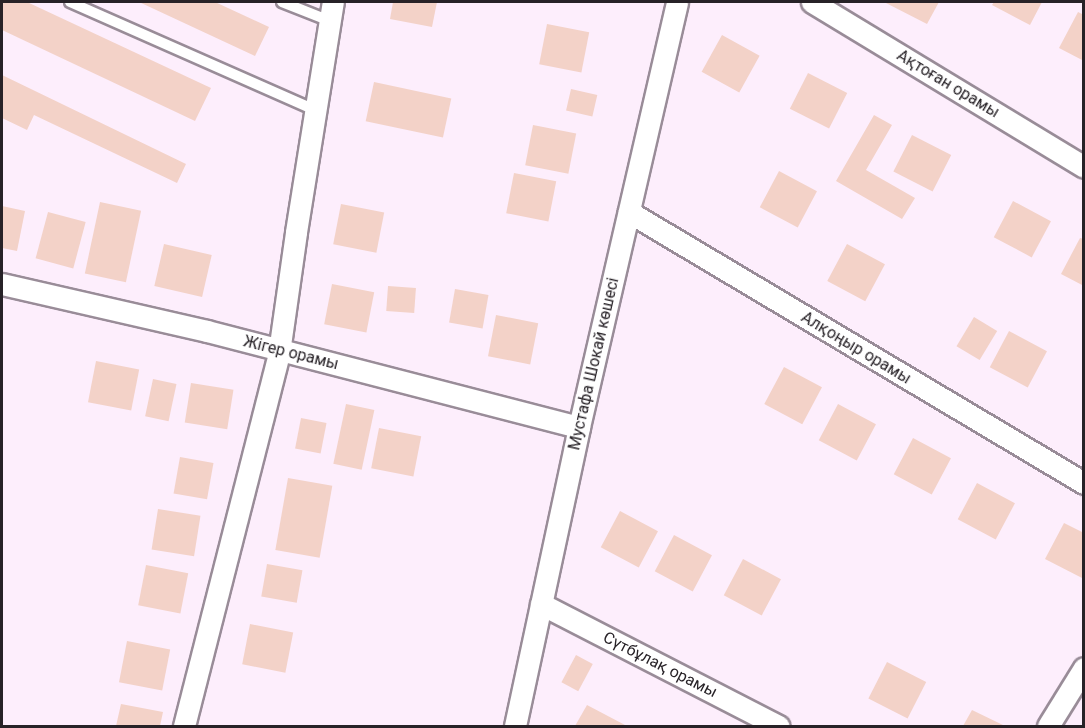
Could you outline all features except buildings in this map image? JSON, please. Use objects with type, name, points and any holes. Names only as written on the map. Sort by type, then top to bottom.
[{"type":"street","name":"Мустафа Шокай көшесі","points":[[515,726],[579,427],[677,2]]},
{"type":"street","name":"Ақтоған орамы","points":[[812,2],[1083,167]]},
{"type":"street","points":[[184,726],[279,352],[332,11]]},
{"type":"street","name":"Алқоңыр орамы","points":[[629,212],[1083,483]]},
{"type":"street","name":"Жігер орамы","points":[[2,284],[207,331],[279,352],[372,372],[579,427]]},
{"type":"street","name":"Cүтбұлақ орамы","points":[[542,604],[778,726]]},
{"type":"street","points":[[1048,726],[1083,668]]},
{"type":"lane","points":[[70,2],[315,110]]},
{"type":"lane","points":[[282,2],[332,11]]}]
